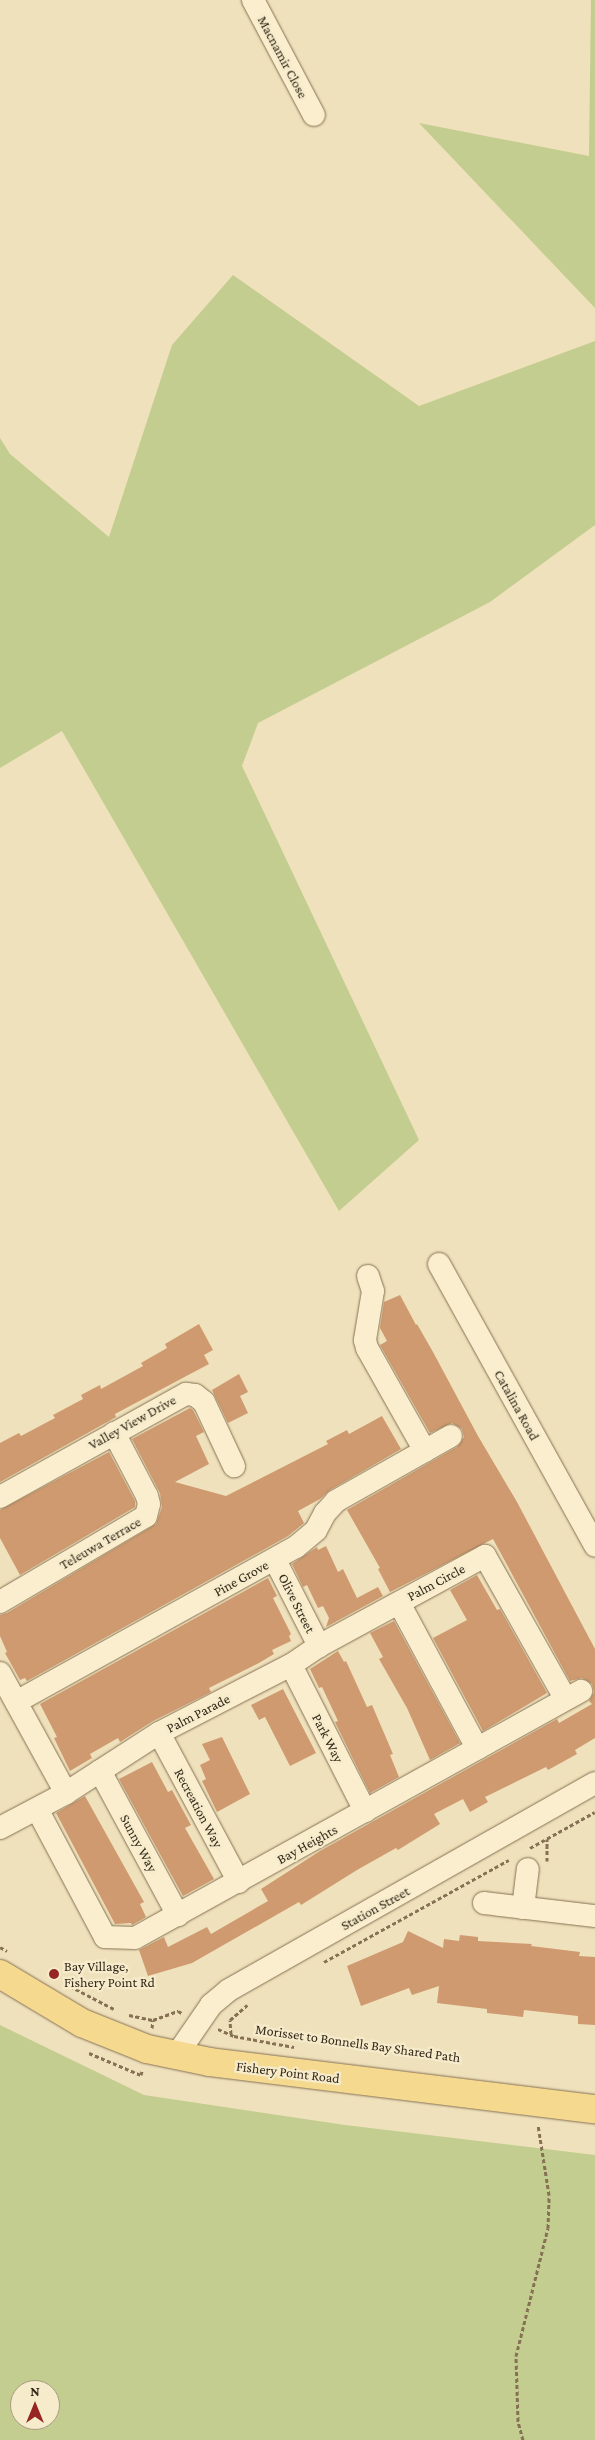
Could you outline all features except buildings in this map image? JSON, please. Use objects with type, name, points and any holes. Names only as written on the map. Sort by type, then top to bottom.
[{"type":"main road","name":"Fishery Point Road","points":[[8,1965],[82,2022],[147,2050],[210,2062],[595,2109]]},
{"type":"street","name":"Macnamir Close","points":[[253,0],[314,115]]},
{"type":"street","name":"Catalina Road","points":[[439,1264],[595,1546]]},
{"type":"street","points":[[368,1276],[374,1291],[366,1340],[367,1348],[425,1451]]},
{"type":"street","name":"Valley View Drive","points":[[0,1497],[181,1395],[195,1395],[204,1402],[210,1411],[234,1466]]},
{"type":"street","name":"Teleuwa Terrace","points":[[0,1602],[146,1516],[149,1509],[147,1496],[114,1433]]},
{"type":"street","name":"Pine Grove","points":[[16,1702],[275,1560],[296,1547],[316,1530],[325,1513],[336,1501],[451,1436]]},
{"type":"street","name":"Palm Circle","points":[[485,1556],[573,1695],[477,1748],[398,1603],[485,1556]]},
{"type":"street","name":"Olive Street","points":[[275,1560],[319,1646]]},
{"type":"street","name":"Palm Parade","points":[[0,1828],[66,1793],[159,1733],[291,1665],[319,1646],[398,1603]]},
{"type":"street","name":"Park Way","points":[[291,1665],[365,1811]]},
{"type":"street","points":[[0,1673],[66,1793]]},
{"type":"street","name":"Recreation Way","points":[[159,1733],[239,1882]]},
{"type":"street","name":"Bay Heights","points":[[37,1809],[105,1937],[135,1938],[239,1882],[477,1748]]},
{"type":"street","name":"Sunny Way","points":[[100,1771],[178,1915]]},
{"type":"street","name":"Station Street","points":[[176,2056],[211,2005],[229,1990],[595,1783]]},
{"type":"street","points":[[523,1908],[527,1862]]},
{"type":"street","points":[[484,1903],[595,1916]]},
{"type":"path","points":[[317,1966],[527,1862],[547,1839],[595,1812]]},
{"type":"path","points":[[527,1862],[547,1839]]},
{"type":"path","points":[[0,1947],[8,1965]]},
{"type":"path","points":[[62,1982],[117,2010]]},
{"type":"path","points":[[231,2034],[230,2020],[249,2004]]},
{"type":"path","name":"Morisset to Bonnells Bay Shared Path","points":[[153,2020],[178,2012],[231,2034],[268,2044],[297,2047]]},
{"type":"path","points":[[125,2015],[153,2020],[147,2050]]},
{"type":"path","points":[[523,2440],[518,2421],[516,2356],[548,2228],[549,2195],[534,2102]]},
{"type":"green space","points":[[591,0],[595,0],[595,308],[419,123],[589,156]]},
{"type":"green space","points":[[233,275],[419,406],[595,341],[595,525],[490,602],[258,723],[242,766],[419,1140],[339,1211],[62,731],[0,768],[0,438],[10,454],[109,537],[172,345]]},
{"type":"green space","points":[[0,2025],[144,2095],[345,2125],[595,2155],[595,2440],[0,2440]]},
{"type":"place","name":"Bay Village, Fishery Point Rd","points":[[54,1974]]}]
